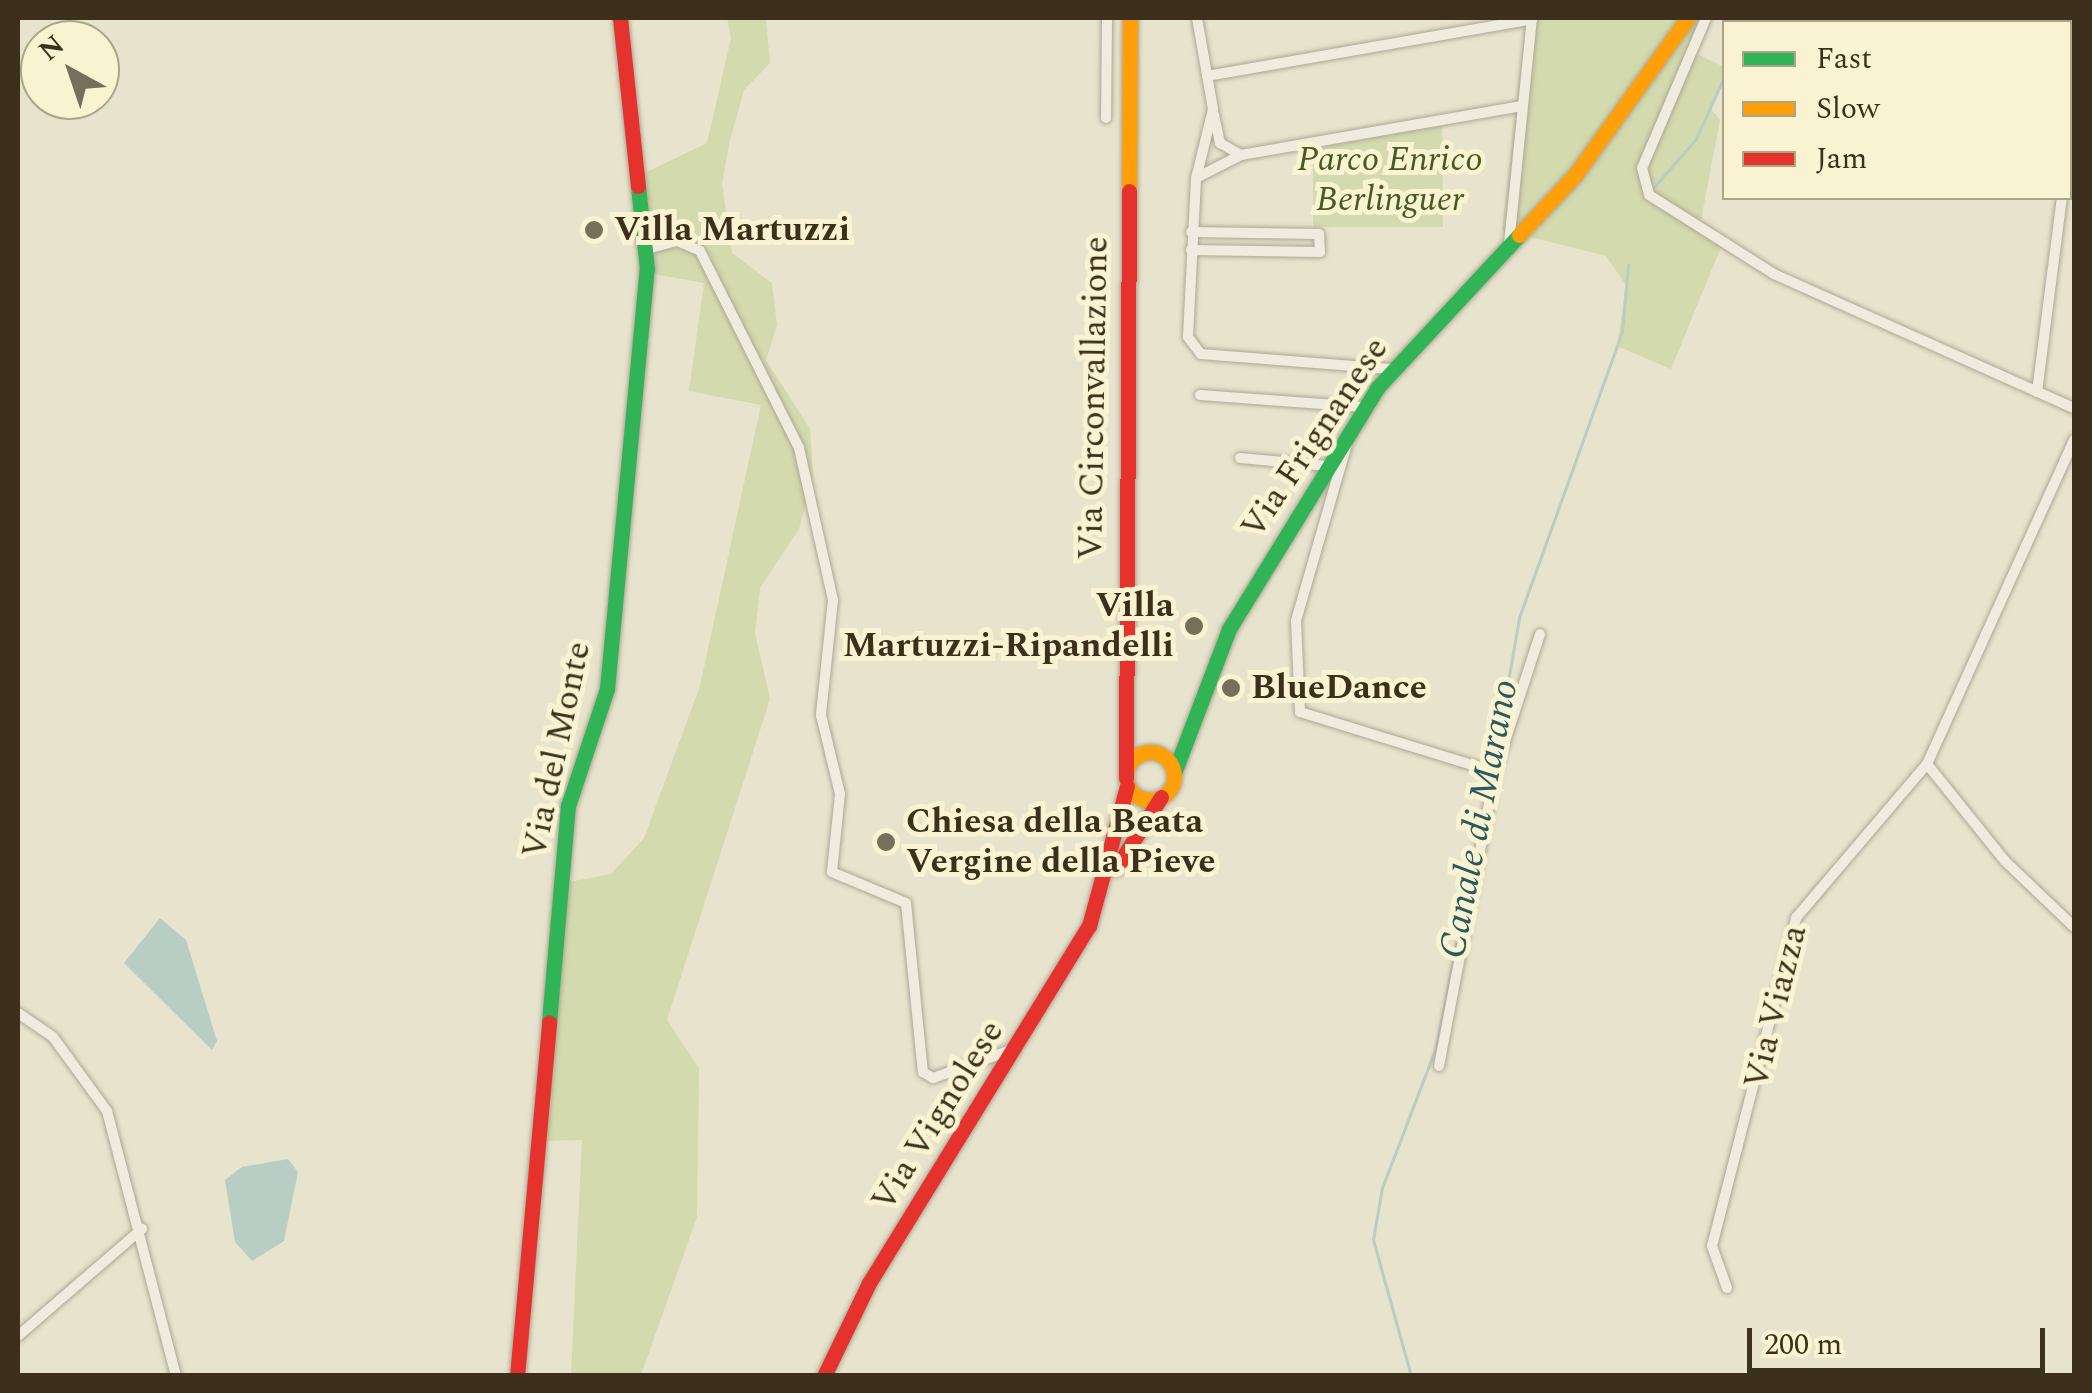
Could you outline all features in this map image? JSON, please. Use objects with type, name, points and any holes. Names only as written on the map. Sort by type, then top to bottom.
[{"type":"main road","name":"Via del Monte","points":[[517,1376],[568,806],[607,689],[647,250],[620,18]]},
{"type":"main road","name":"Via Circonvallazione","points":[[1102,888],[1126,782],[1121,741],[1130,18]]},
{"type":"main road","name":"Via Frignanese","points":[[1174,773],[1229,629],[1364,407],[1391,369],[1601,143],[1688,18]]},
{"type":"main road","points":[[1136,757],[1161,755],[1188,734]]},
{"type":"main road","points":[[1121,741],[1136,757]]},
{"type":"main road","points":[[1102,888],[1174,773],[1161,755]]},
{"type":"main road","points":[[1136,757],[1126,782],[1144,800],[1161,797]]},
{"type":"main road","name":"Via Vignolese","points":[[824,1376],[863,1293],[1016,1048],[1102,888]]},
{"type":"street","points":[[1106,118],[1107,18]]},
{"type":"street","points":[[1196,18],[1220,143],[1241,155]]},
{"type":"street","points":[[1207,76],[1532,18],[1509,245]]},
{"type":"street","points":[[1706,18],[1642,168],[1649,195],[1774,274],[2074,408]]},
{"type":"street","points":[[1196,179],[1241,155],[1522,106]]},
{"type":"street","points":[[1213,110],[1196,179],[1188,337],[1201,354],[1391,369]]},
{"type":"street","points":[[2037,392],[2062,200]]},
{"type":"street","points":[[1191,232],[1318,234],[1320,252],[1191,250]]},
{"type":"street","points":[[647,250],[677,242],[700,251],[799,448],[833,600],[822,716],[840,794],[832,868],[840,881],[906,904],[923,1072],[933,1078],[1016,1048]]},
{"type":"street","points":[[1200,395],[1364,407]]},
{"type":"street","points":[[1348,431],[1296,621],[1300,712],[1492,771]]},
{"type":"street","name":"Via Viazza","points":[[1727,1288],[1712,1246],[1796,918],[1926,764],[2074,440]]},
{"type":"street","points":[[1240,458],[1328,466]]},
{"type":"street","points":[[1439,1066],[1492,771],[1540,634]]},
{"type":"street","points":[[1926,764],[2005,861],[2074,927]]},
{"type":"street","points":[[18,1013],[91,1080],[142,1229],[176,1376]]},
{"type":"street","points":[[18,1336],[142,1229]]},
{"type":"green space","points":[[727,18],[766,18],[770,63],[744,90],[730,140],[722,183],[732,253],[772,283],[777,325],[766,360],[810,429],[813,476],[799,529],[760,588],[755,633],[770,699],[667,1020],[699,1068],[697,1217],[641,1375],[571,1375],[582,1140],[535,1141],[564,883],[611,874],[644,838],[700,686],[761,405],[689,391],[704,283],[643,272],[630,180],[707,143],[731,38]]},
{"type":"green space","points":[[1526,18],[1709,18],[1695,53],[1722,66],[1722,84],[1711,109],[1720,120],[1701,220],[1724,240],[1671,369],[1617,346],[1626,285],[1606,256],[1502,230]]},
{"type":"green space","name":"Parco Enrico Berlinguer","points":[[1442,126],[1443,227],[1313,227],[1313,148]]},
{"type":"shaded area","points":[[160,918],[186,940],[217,1041],[212,1050],[124,963]]},
{"type":"shaded area","points":[[288,1159],[298,1172],[284,1241],[252,1261],[235,1242],[225,1180],[242,1167]]},
{"type":"waterway","name":"Canale di Marano","points":[[1655,186],[1696,139],[1722,81]]},
{"type":"waterway","name":"Canale di Marano","points":[[1495,756],[1519,618],[1622,332],[1628,265]]},
{"type":"waterway","name":"Canale di Marano","points":[[1411,1376],[1373,1240],[1382,1188],[1436,1047],[1464,906]]},
{"type":"traffic: fast","points":[[549,1022],[568,806],[607,689],[647,269],[638,186]]},
{"type":"traffic: fast","points":[[1174,773],[1229,629],[1377,388],[1519,235]]},
{"type":"traffic: slow","points":[[1129,191],[1130,18]]},
{"type":"traffic: slow","points":[[1519,235],[1575,175],[1688,18]]},
{"type":"traffic: slow","points":[[1150,752],[1167,759],[1174,776],[1167,793],[1150,800],[1133,793],[1126,776],[1133,759],[1150,752]]},
{"type":"traffic: jam","points":[[620,18],[638,186]]},
{"type":"traffic: jam","points":[[1126,778],[1129,191]]},
{"type":"traffic: jam","points":[[824,1376],[869,1283],[1089,926],[1127,786]]},
{"type":"traffic: jam","points":[[1116,868],[1161,797]]},
{"type":"traffic: jam","points":[[517,1376],[549,1022]]},
{"type":"place","name":"Villa Martuzzi","points":[[594,230]]},
{"type":"place","name":"Villa Martuzzi-Ripandelli","points":[[1194,626]]},
{"type":"place","name":"BlueDance","points":[[1231,688]]},
{"type":"place","name":"Chiesa della Beata Vergine della Pieve","points":[[886,842]]}]
